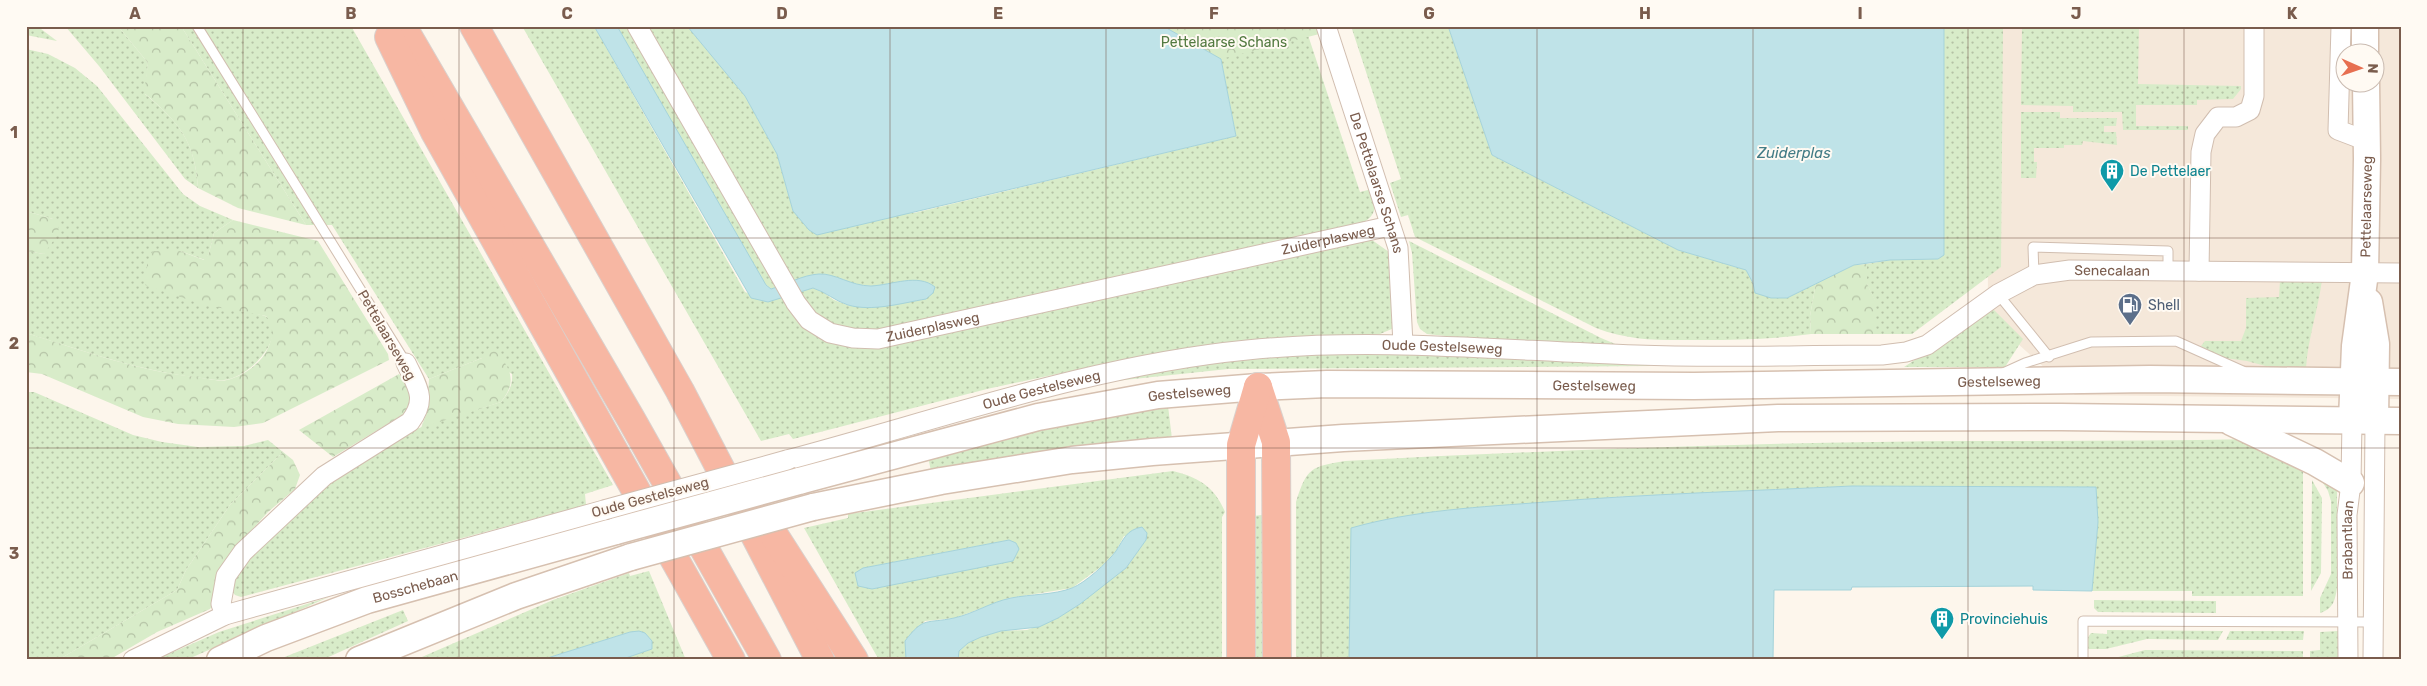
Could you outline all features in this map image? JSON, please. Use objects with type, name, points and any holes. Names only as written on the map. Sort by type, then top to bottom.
[{"type":"highway","points":[[384,26],[440,141],[728,656]]},
{"type":"highway","points":[[402,26],[684,512],[766,660]]},
{"type":"highway","points":[[474,26],[680,391],[820,660]]},
{"type":"highway","points":[[1258,387],[1276,442],[1277,660]]},
{"type":"highway","points":[[1241,660],[1241,445],[1258,387]]},
{"type":"highway","points":[[680,391],[854,660]]},
{"type":"main road","points":[[2365,26],[2365,42]]},
{"type":"main road","name":"Pettelaarseweg","points":[[2364,421],[2377,381],[2355,346],[2365,273],[2366,92]]},
{"type":"main road","name":"Gestelseweg","points":[[610,520],[793,470],[1038,417],[1158,395],[1258,387],[1340,384],[1694,386],[1984,382],[2377,381]]},
{"type":"main road","points":[[359,660],[516,596],[631,557],[813,507],[941,480],[1072,460],[1342,438],[1778,418],[2223,418],[2401,421]]},
{"type":"main road","points":[[2223,418],[2315,462],[2351,483]]},
{"type":"main road","name":"Bosschebaan","points":[[220,660],[266,638],[367,600],[610,520]]},
{"type":"street","name":"Zuiderplasweg","points":[[637,26],[796,303],[809,320],[830,332],[853,338],[878,338],[1390,226]]},
{"type":"street","name":"De Pettelaarse Schans","points":[[1326,26],[1398,248],[1403,344]]},
{"type":"street","points":[[2199,271],[2200,152],[2205,134],[2218,117],[2236,118],[2250,110],[2254,96],[2254,26]]},
{"type":"street","name":"Pettelaarseweg","points":[[2341,26],[2338,130],[2367,141]]},
{"type":"street","name":"Senecalaan","points":[[1882,355],[1906,352],[1927,345],[1998,294],[2034,275],[2070,270],[2401,273]]},
{"type":"street","name":"Oude Gestelseweg","points":[[793,470],[1084,378],[1157,362],[1246,350],[1315,345],[1403,344],[1640,355],[1882,355]]},
{"type":"street","name":"Pettelaarseweg","points":[[225,615],[221,604],[226,576],[243,552],[324,476],[410,422],[419,410],[421,394],[406,363]]},
{"type":"street","name":"Brabantlaan","points":[[2348,660],[2349,623],[2346,597],[2347,515],[2351,483],[2364,421]]},
{"type":"street","name":"Brabantlaan","points":[[2364,421],[2373,660]]},
{"type":"street","name":"Oude Gestelseweg","points":[[225,615],[610,520]]},
{"type":"street","points":[[133,660],[225,615]]},
{"type":"lane","name":"Pettelaarseweg","points":[[197,26],[406,363]]},
{"type":"lane","points":[[2034,275],[2034,247],[2168,251],[2168,270]]},
{"type":"lane","points":[[1998,294],[2049,357]]},
{"type":"lane","points":[[1984,382],[2025,363],[2049,357],[2091,342],[2176,341],[2264,380]]},
{"type":"lane","points":[[2083,660],[2083,622],[2373,622]]},
{"type":"shaded area","points":[[1987,26],[2401,26],[2401,399],[2075,395],[1988,317]]},
{"type":"green space","points":[[26,26],[37,26],[57,41],[26,35]]},
{"type":"green space","points":[[65,26],[118,26],[148,63],[145,94],[176,124],[189,145],[198,188],[185,179],[99,66]]},
{"type":"green space","points":[[118,26],[181,26],[306,225],[238,208],[198,188],[189,145],[176,123],[144,93],[148,63]]},
{"type":"green space","points":[[181,26],[351,26],[613,485],[585,494],[586,505],[241,597],[235,595],[231,590],[240,571],[253,553],[269,535],[307,502],[397,437],[435,422],[501,402],[512,382],[512,374],[482,358],[429,379],[332,225],[306,225]]},
{"type":"green space","points":[[522,26],[594,26],[745,292],[768,302],[782,296],[852,344],[1358,240],[1372,240],[1389,252],[1394,328],[1380,334],[1245,340],[1155,353],[987,389],[793,439],[789,434],[761,441]]},
{"type":"green space","points":[[617,26],[631,26],[777,288],[771,289],[761,280]]},
{"type":"green space","points":[[645,26],[687,26],[745,96],[777,154],[793,211],[914,213],[1236,136],[1221,59],[1163,26],[1305,26],[1360,192],[1372,189],[1375,201],[1374,211],[1369,219],[1358,225],[908,326],[873,331],[846,330],[822,319],[810,308],[798,292],[813,288],[820,290],[834,300],[850,306],[873,286],[856,285],[834,277],[792,283]]},
{"type":"green space","name":"Pettelaarse Schans","points":[[1163,26],[1351,26],[1221,59]]},
{"type":"green space","points":[[1351,26],[1448,26],[1492,155],[1678,250],[1746,270],[1753,283],[1787,298],[1816,283],[1810,316],[1811,334],[1770,338],[1662,340],[1610,333],[1596,328],[1415,237],[1408,215],[1401,217],[1390,183],[1401,179]]},
{"type":"green space","points":[[1944,26],[2003,26],[2001,267],[1912,334],[1875,334],[1875,301],[1867,284],[1867,264],[1890,260],[1938,259],[1944,253]]},
{"type":"green space","points":[[2022,26],[2139,26],[2138,84],[2241,86],[2241,89],[2233,99],[2197,100],[2197,105],[2136,105],[2136,126],[2188,126],[2188,130],[2123,130],[2122,112],[2073,112],[2073,106],[2021,105]]},
{"type":"green space","points":[[26,49],[48,54],[75,68],[97,86],[183,194],[200,206],[233,220],[214,233],[209,253],[205,260],[180,251],[254,313],[270,319],[273,330],[267,350],[260,359],[242,374],[220,380],[172,374],[109,359],[26,333],[26,251],[44,254],[53,219],[26,211]]},
{"type":"green space","points":[[2021,112],[2060,112],[2060,118],[2117,118],[2116,126],[2104,126],[2104,132],[2116,132],[2117,145],[2083,141],[2082,145],[2064,145],[2064,148],[2034,148],[2034,162],[2037,162],[2036,178],[2021,178]]},
{"type":"green space","points":[[26,211],[53,219],[59,225],[58,234],[44,254],[26,251]]},
{"type":"green space","points":[[233,220],[318,241],[388,354],[389,360],[263,423],[234,427],[178,424],[143,417],[42,374],[26,372],[26,333],[131,365],[174,374],[223,380],[239,376],[251,368],[265,354],[271,340],[272,331],[269,319],[266,316],[204,305],[145,285],[147,265],[153,251],[180,251],[204,260],[209,253],[214,233]]},
{"type":"green space","points":[[1409,241],[1620,346],[1483,340],[1427,334],[1420,329],[1417,322],[1412,253]]},
{"type":"green space","points":[[1867,264],[1867,284],[1875,300],[1875,334],[1811,334],[1810,316],[1816,283],[1854,265]]},
{"type":"green space","points":[[2280,280],[2322,280],[2306,368],[2273,368],[2247,361],[2217,357],[2201,346],[2205,341],[2241,341],[2246,328],[2246,298],[2279,297]]},
{"type":"green space","points":[[1993,309],[2023,339],[2005,367],[1904,367]]},
{"type":"green space","points":[[492,343],[506,365],[511,378],[507,393],[501,402],[421,428],[427,412],[429,379],[482,358]]},
{"type":"green space","points":[[1289,352],[1444,353],[1642,361],[1651,366],[1228,369],[1096,383],[1157,367]]},
{"type":"green space","points":[[399,374],[412,393],[409,411],[333,457],[299,430]]},
{"type":"green space","points":[[26,392],[34,392],[133,435],[162,442],[198,447],[244,446],[268,440],[283,452],[230,505],[186,570],[177,590],[58,660],[26,660]]},
{"type":"green space","points":[[1168,406],[1172,439],[931,471],[928,457],[1029,431]]},
{"type":"green space","points":[[2253,439],[2303,462],[2303,596],[2192,596],[2192,591],[2092,591],[2098,522],[2095,487],[1852,486],[1613,497],[1352,528],[1349,660],[1296,660],[1296,502],[1307,475],[1317,467],[1325,465],[1345,461],[1424,457],[1739,445]]},
{"type":"green space","points":[[283,452],[293,460],[300,475],[295,489],[268,512],[233,551],[217,600],[210,609],[157,632],[109,660],[58,660],[177,590],[186,570],[230,505]]},
{"type":"green space","points":[[1173,471],[1190,476],[1205,484],[1211,490],[1225,512],[1222,517],[1222,660],[958,660],[959,651],[968,643],[981,637],[1001,631],[1027,630],[1058,618],[1126,568],[1146,540],[1124,536],[1116,551],[1102,566],[1072,588],[1009,598],[955,618],[925,621],[905,641],[906,660],[879,660],[804,528],[848,518],[848,514]],"holes":[[[1009,540],[1016,543],[863,568]]]},
{"type":"green space","points":[[2320,478],[2336,484],[2337,588],[2331,607],[2320,613],[2320,598],[2331,574],[2331,501],[2328,491]]},
{"type":"green space","points":[[2312,480],[2322,498],[2321,573],[2311,591]]},
{"type":"green space","points":[[1262,515],[1265,660],[1253,660],[1253,516]]},
{"type":"green space","points":[[649,571],[686,660],[620,660],[652,649],[652,641],[645,633],[630,632],[541,660],[415,660],[553,600],[629,573],[630,576]]},
{"type":"green space","points":[[329,597],[186,660],[155,660],[219,632]]},
{"type":"green space","points":[[2094,600],[2216,601],[2216,613],[2098,612],[2094,608]]},
{"type":"green space","points":[[403,610],[408,621],[322,660],[277,660]]},
{"type":"green space","points":[[2107,630],[2223,631],[2218,640],[2147,639],[2106,649],[2086,649],[2086,640],[2091,633],[2107,634]]},
{"type":"green space","points":[[2230,631],[2304,631],[2303,640],[2226,640]]},
{"type":"green space","points":[[2320,632],[2342,632],[2343,660],[2310,660],[2310,651],[2320,650]]},
{"type":"green space","points":[[2145,650],[2303,651],[2303,660],[2107,660]]},
{"type":"water","points":[[594,26],[617,26],[766,285],[771,289],[801,278],[825,274],[857,284],[871,286],[913,280],[921,281],[935,287],[933,293],[926,299],[867,308],[848,305],[813,288],[768,302],[751,298]]},
{"type":"water","points":[[687,26],[1163,26],[1221,59],[1236,136],[817,235],[809,230],[793,211],[777,154],[745,96]]},
{"type":"water","name":"Zuiderplas","points":[[1448,26],[1944,26],[1944,255],[1938,259],[1890,260],[1854,265],[1787,298],[1771,298],[1755,293],[1753,283],[1746,270],[1678,250],[1492,155]]},
{"type":"water","points":[[1852,486],[2096,487],[2098,522],[2092,591],[2033,590],[2033,586],[1852,587],[1851,590],[1774,590],[1773,660],[1349,660],[1351,528],[1423,513],[1472,508],[1622,497]]},
{"type":"water","points":[[1142,527],[1147,533],[1146,540],[1126,568],[1080,604],[1058,618],[1039,627],[1001,631],[981,637],[968,643],[959,651],[958,660],[906,660],[905,641],[921,624],[961,616],[1011,598],[1058,592],[1072,588],[1102,567],[1132,530]]},
{"type":"water","points":[[1009,540],[1016,543],[1019,549],[1013,561],[872,589],[858,586],[855,573],[863,568]]},
{"type":"water","points":[[639,631],[645,633],[652,641],[652,649],[620,660],[541,660],[630,632]]},
{"type":"place","name":"De Pettelaer","points":[[2112,192]]},
{"type":"place","name":"Shell","points":[[2130,326]]},
{"type":"place","name":"Provinciehuis","points":[[1942,640]]}]
